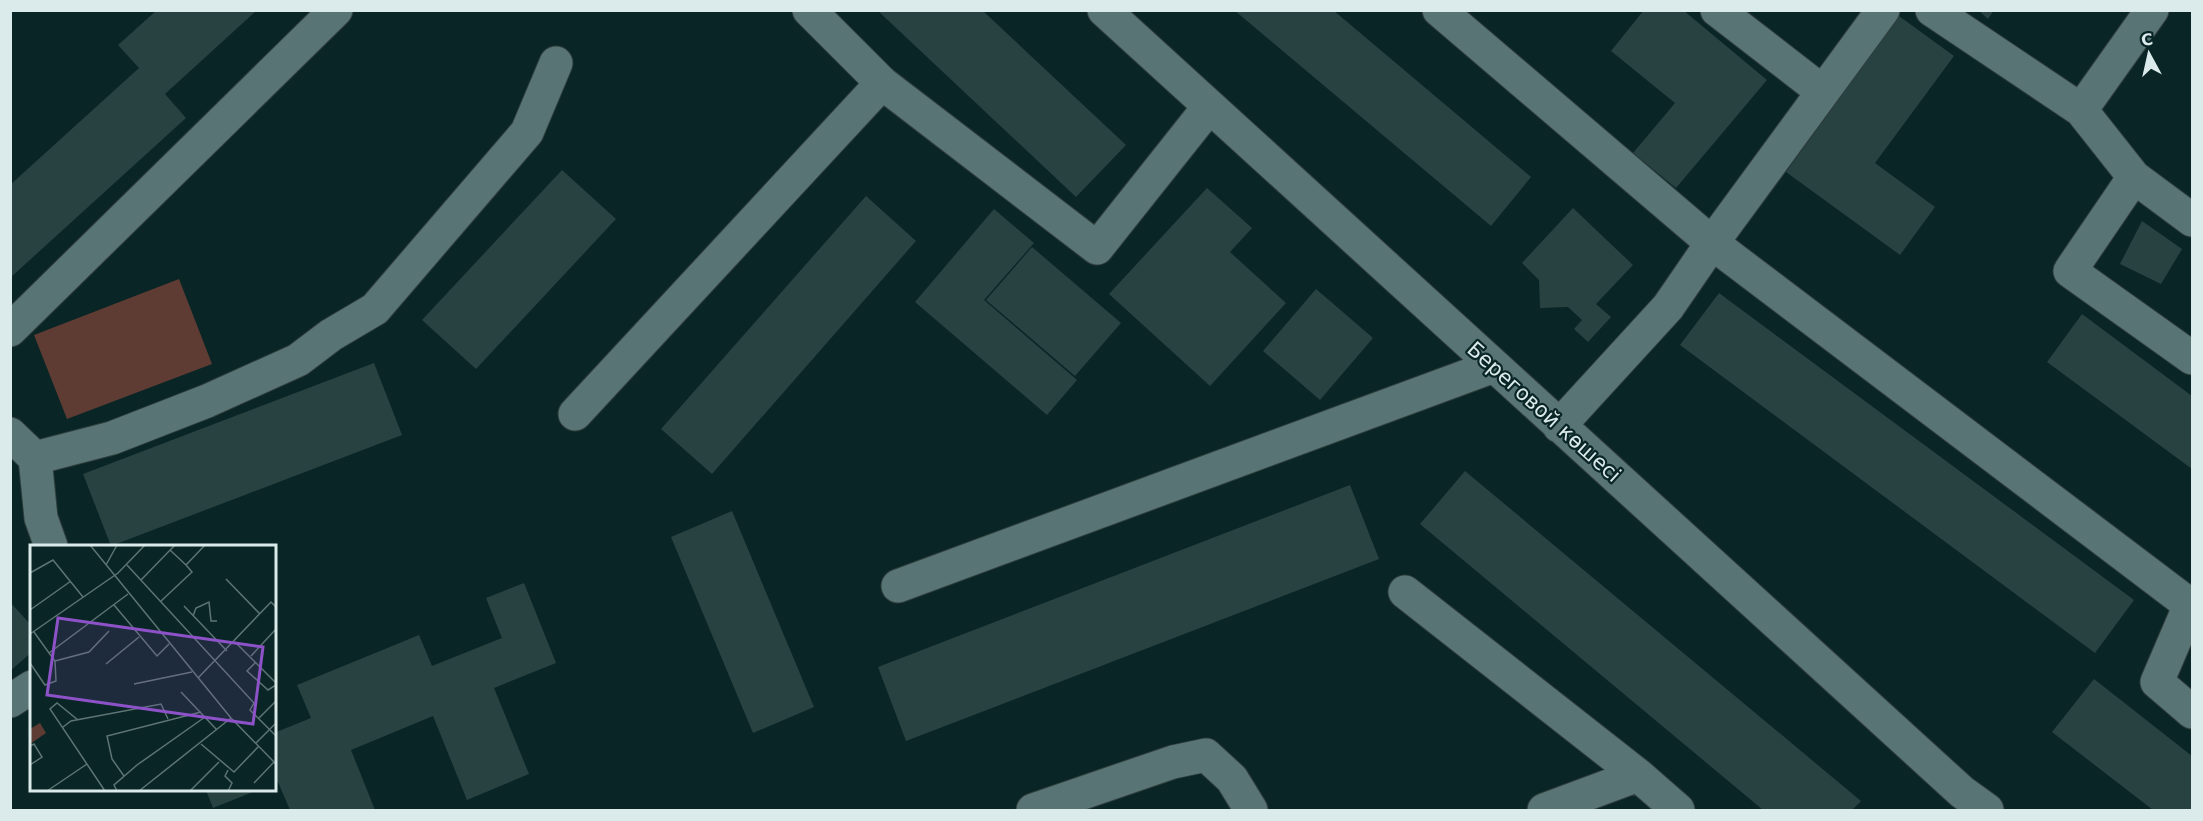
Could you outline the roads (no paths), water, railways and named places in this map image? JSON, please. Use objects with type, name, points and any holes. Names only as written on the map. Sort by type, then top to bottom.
[{"type":"street","points":[[10,330],[336,10]]},
{"type":"street","points":[[809,10],[882,83],[1096,248],[1209,107]]},
{"type":"street","name":"Береговой көшесі","points":[[1104,10],[1494,366],[1965,804]]},
{"type":"street","points":[[1439,10],[1712,243],[2190,605],[2157,682],[2193,712]]},
{"type":"street","points":[[1717,10],[1823,92]]},
{"type":"street","points":[[1558,426],[1668,307],[1712,243],[1883,10]]},
{"type":"street","points":[[1932,10],[2081,110],[2134,177],[2193,220]]},
{"type":"street","points":[[2081,110],[2152,10]]},
{"type":"street","points":[[35,458],[112,438],[207,401],[298,360],[331,335],[375,309],[527,132],[556,63]]},
{"type":"street","points":[[575,414],[882,83]]},
{"type":"street","points":[[2134,177],[2070,271],[2193,357]]},
{"type":"street","points":[[898,586],[1494,366]]},
{"type":"street","points":[[10,434],[35,458],[41,518],[51,545]]},
{"type":"street","points":[[1405,592],[1638,775],[1678,810]]},
{"type":"street","points":[[10,700],[30,688]]},
{"type":"street","points":[[1033,810],[1173,762],[1206,755],[1232,779],[1251,810]]},
{"type":"street","points":[[1544,810],[1638,775]]}]
